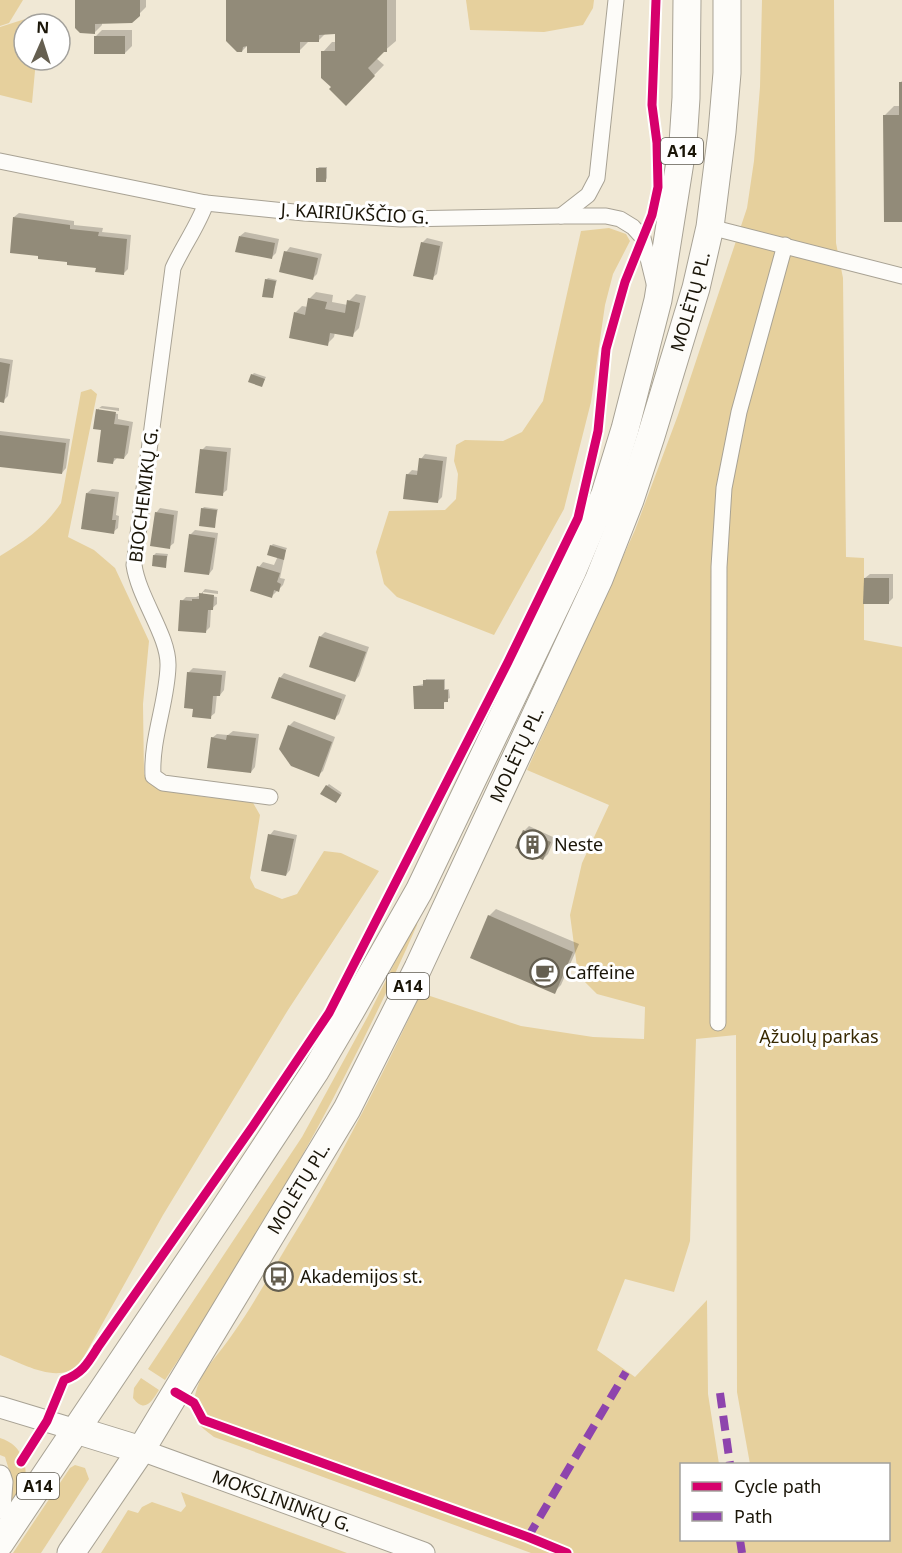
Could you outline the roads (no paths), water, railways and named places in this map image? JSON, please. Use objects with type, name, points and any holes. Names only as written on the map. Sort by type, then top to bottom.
[{"type":"highway","name":"MOLĖTŲ PL.","points":[[76,1430],[316,1070],[419,891],[572,572],[605,494],[625,429],[658,300],[683,143],[687,0]]},
{"type":"highway","name":"MOLĖTŲ PL.","points":[[141,1450],[346,1108],[418,968],[594,590],[630,500],[651,436],[696,288],[710,227],[725,97],[727,0]]},
{"type":"highway","points":[[76,1430],[141,1450]]},
{"type":"highway","name":"A14","points":[[0,1543],[76,1430]]},
{"type":"highway","name":"A14","points":[[71,1553],[141,1450]]},
{"type":"main road","points":[[0,1407],[76,1430]]},
{"type":"main road","name":"MOKSLININKŲ G.","points":[[141,1450],[424,1553]]},
{"type":"main road","points":[[0,1476],[2,1482],[0,1508]]},
{"type":"street","points":[[561,216],[588,195],[597,178],[616,0]]},
{"type":"street","name":"J. KAIRIŪKŠČIO G.","points":[[0,161],[206,203],[304,213],[401,219],[606,216],[620,219],[633,227],[643,238],[658,300]]},
{"type":"street","name":"BIOCHEMIKŲ G.","points":[[206,203],[200,220],[173,268],[134,565],[141,591],[165,646],[168,665],[153,757],[153,776],[163,783],[270,797]]},
{"type":"street","points":[[710,227],[902,276]]},
{"type":"street","points":[[718,1023],[719,567],[724,488],[740,412],[785,245]]},
{"type":"place","name":"Neste","points":[[533,845]]},
{"type":"place","name":"Caffeine","points":[[544,973]]},
{"type":"place","name":"Akademijos st.","points":[[279,1277]]},
{"type":"park label","name":"Ąžuolų parkas","points":[[819,1037]]}]
